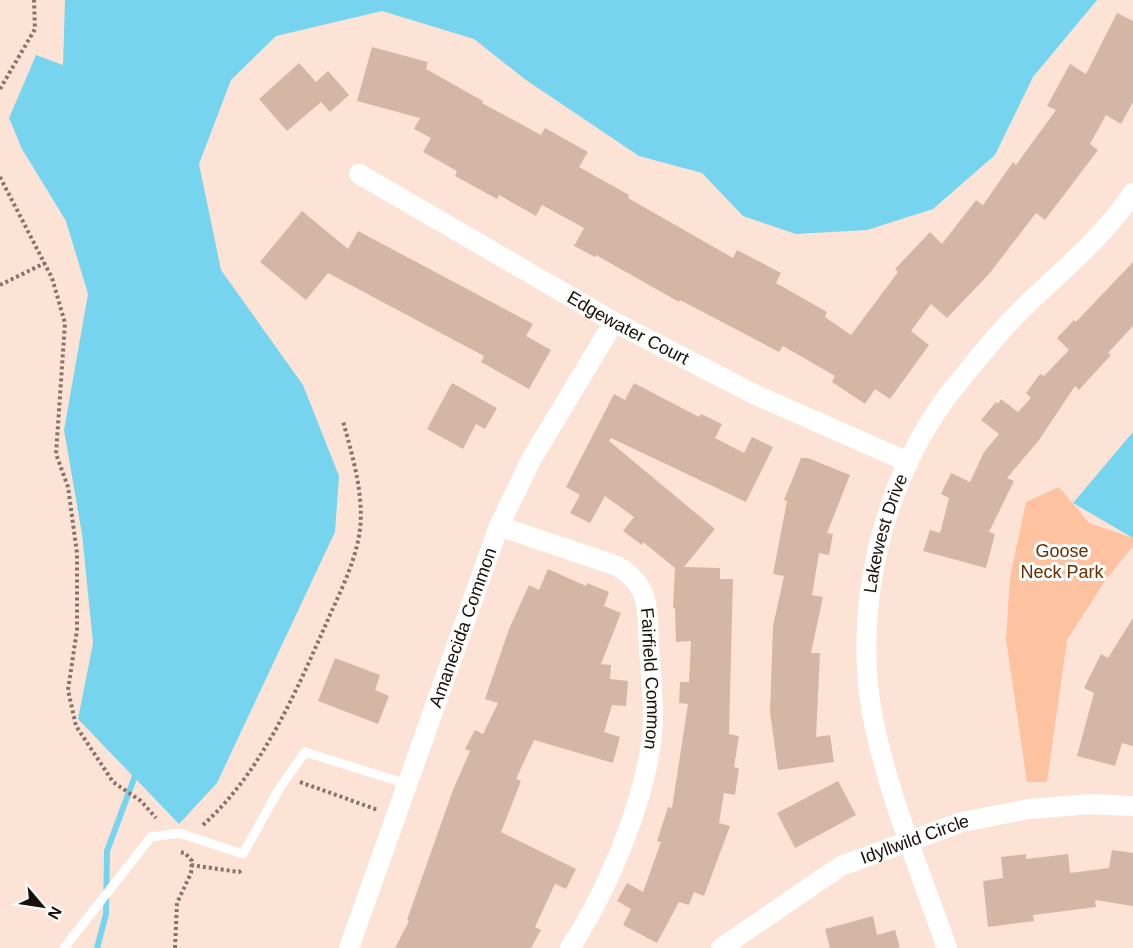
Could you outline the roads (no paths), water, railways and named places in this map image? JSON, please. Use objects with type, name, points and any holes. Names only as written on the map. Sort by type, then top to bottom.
[{"type":"street","name":"Edgewater Court","points":[[359,174],[614,322],[756,395],[908,462]]},
{"type":"street","name":"Lakewest Drive","points":[[947,948],[909,841],[876,732],[868,677],[868,608],[884,526],[908,462],[958,381],[1018,313],[1086,248],[1133,193]]},
{"type":"street","name":"Amanecida Common","points":[[349,948],[499,526],[532,458],[614,322]]},
{"type":"street","name":"Fairfield Common","points":[[499,526],[617,566],[634,576],[642,590],[647,614],[653,718],[648,761],[603,891],[570,948]]},
{"type":"street","name":"Idyllwild Circle","points":[[721,948],[841,866],[962,822],[1029,809],[1090,804],[1133,806]]},
{"type":"lane","points":[[64,948],[151,837],[179,833],[243,854],[279,789],[305,752],[407,784]]},
{"type":"water","points":[[65,0],[1097,0],[1033,77],[995,155],[933,209],[867,230],[796,234],[743,216],[702,173],[639,156],[526,80],[474,39],[382,11],[276,36],[231,80],[199,164],[221,270],[303,385],[339,476],[335,532],[217,783],[179,824],[78,719],[93,643],[82,534],[64,430],[88,294],[66,221],[22,149],[9,118],[36,55],[63,65]]},
{"type":"water","points":[[1133,432],[1133,538],[1073,503]]},
{"type":"waterway","points":[[97,948],[106,914],[107,851],[135,776]]},
{"type":"park label","name":"Goose Neck Park","points":[[1062,561]]}]
